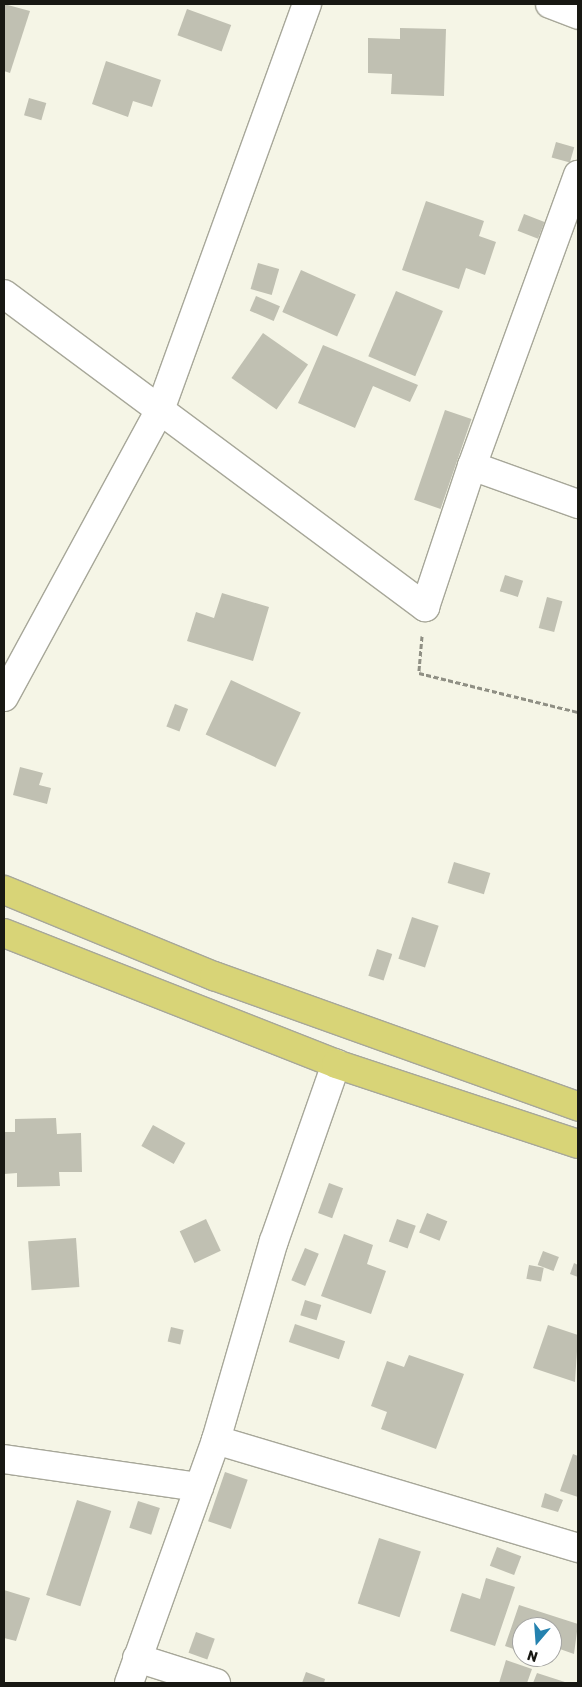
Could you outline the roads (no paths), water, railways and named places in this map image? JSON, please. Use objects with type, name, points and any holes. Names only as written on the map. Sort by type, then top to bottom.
[{"type":"highway","points":[[4,890],[214,976],[578,1106]]},
{"type":"highway","points":[[4,933],[336,1064],[578,1144]]},
{"type":"street","points":[[4,697],[160,410],[307,4]]},
{"type":"street","points":[[550,4],[578,15]]},
{"type":"street","points":[[4,294],[425,607],[472,466],[578,175]]},
{"type":"street","points":[[472,466],[578,504]]},
{"type":"street","points":[[216,1683],[133,1671],[216,1440],[274,1241],[336,1064]]},
{"type":"street","points":[[216,1440],[578,1548]]},
{"type":"street","points":[[4,1459],[199,1487]]}]
